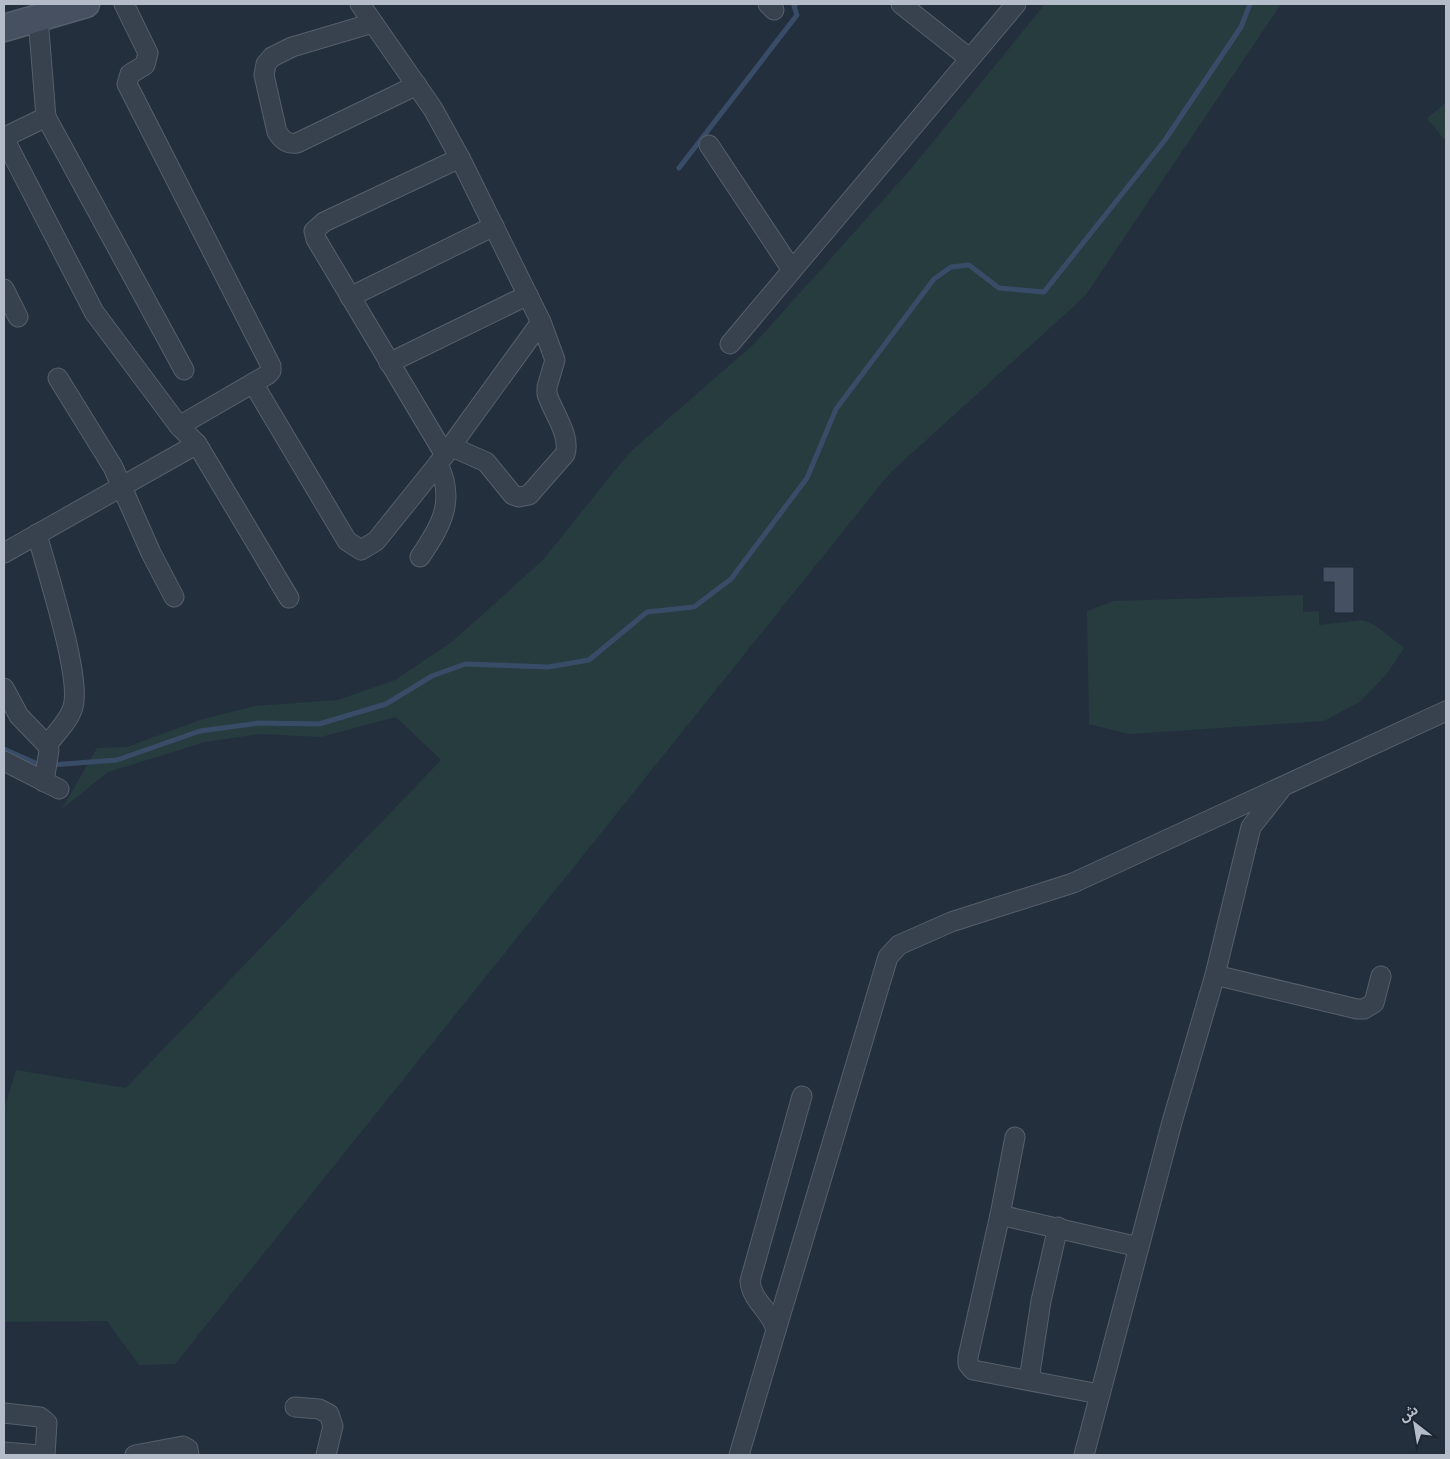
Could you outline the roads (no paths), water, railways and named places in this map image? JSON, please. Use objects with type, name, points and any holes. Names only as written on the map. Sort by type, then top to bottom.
[{"type":"street","points":[[4,28],[86,4]]},
{"type":"street","points":[[124,4],[148,53],[145,65],[130,74],[126,84],[268,359],[270,371],[179,426]]},
{"type":"street","points":[[360,4],[433,109],[460,158],[541,322],[555,360],[547,387],[547,394],[566,438],[565,454],[529,494],[523,497],[513,495],[493,469],[478,458],[448,454]]},
{"type":"street","points":[[901,4],[969,58]]},
{"type":"street","points":[[730,344],[1016,4]]},
{"type":"street","points":[[38,18],[46,117],[184,370]]},
{"type":"street","points":[[373,23],[292,47],[272,56],[266,64],[264,75],[277,132],[288,144],[298,144],[417,85]]},
{"type":"street","points":[[46,117],[9,135],[7,144],[94,312],[179,426],[198,444],[289,598]]},
{"type":"street","points":[[709,145],[792,270]]},
{"type":"street","points":[[420,557],[436,531],[448,499],[445,479],[448,454],[389,363],[316,238],[314,231],[324,222],[460,158]]},
{"type":"street","points":[[350,297],[494,226]]},
{"type":"street","points":[[4,289],[18,316]]},
{"type":"street","points":[[389,363],[528,295]]},
{"type":"street","points":[[253,383],[347,541],[361,550],[376,541],[448,454],[541,322]]},
{"type":"street","points":[[58,378],[97,440],[122,486],[151,553],[174,597]]},
{"type":"street","points":[[4,553],[198,444]]},
{"type":"street","points":[[4,761],[50,781],[48,748],[69,716],[74,701],[68,652],[37,534]]},
{"type":"street","points":[[4,688],[19,716],[48,748]]},
{"type":"street","points":[[739,1455],[888,957],[899,945],[951,922],[1073,883],[1446,711]]},
{"type":"street","points":[[1084,1455],[1138,1247],[1215,975],[1251,827],[1284,785]]},
{"type":"street","points":[[1215,975],[1357,1009],[1364,1009],[1374,1003],[1381,976]]},
{"type":"street","points":[[776,1330],[774,1320],[751,1292],[750,1281],[802,1096]]},
{"type":"street","points":[[1015,1138],[968,1361],[973,1370],[1099,1394]]},
{"type":"street","points":[[1000,1215],[1138,1247]]},
{"type":"street","points":[[1029,1380],[1041,1301],[1058,1227]]},
{"type":"street","points":[[295,1407],[320,1409],[329,1414],[332,1426],[326,1455]]},
{"type":"street","points":[[4,1413],[40,1417],[45,1420],[47,1423],[45,1455]]},
{"type":"street","points":[[135,1455],[183,1446],[188,1449],[189,1455]]},
{"type":"street","points":[[4,1452],[40,1455]]},
{"type":"waterway","points":[[679,168],[797,15],[794,6],[796,4]]},
{"type":"waterway","points":[[51,765],[117,760],[200,731],[259,723],[319,724],[386,704],[432,676],[465,664],[548,667],[589,660],[647,612],[694,607],[731,579],[807,478],[836,409],[934,279],[951,267],[969,265],[999,288],[1044,292],[1165,140],[1241,27],[1250,4]]},
{"type":"waterway","points":[[4,749],[42,766]]}]
